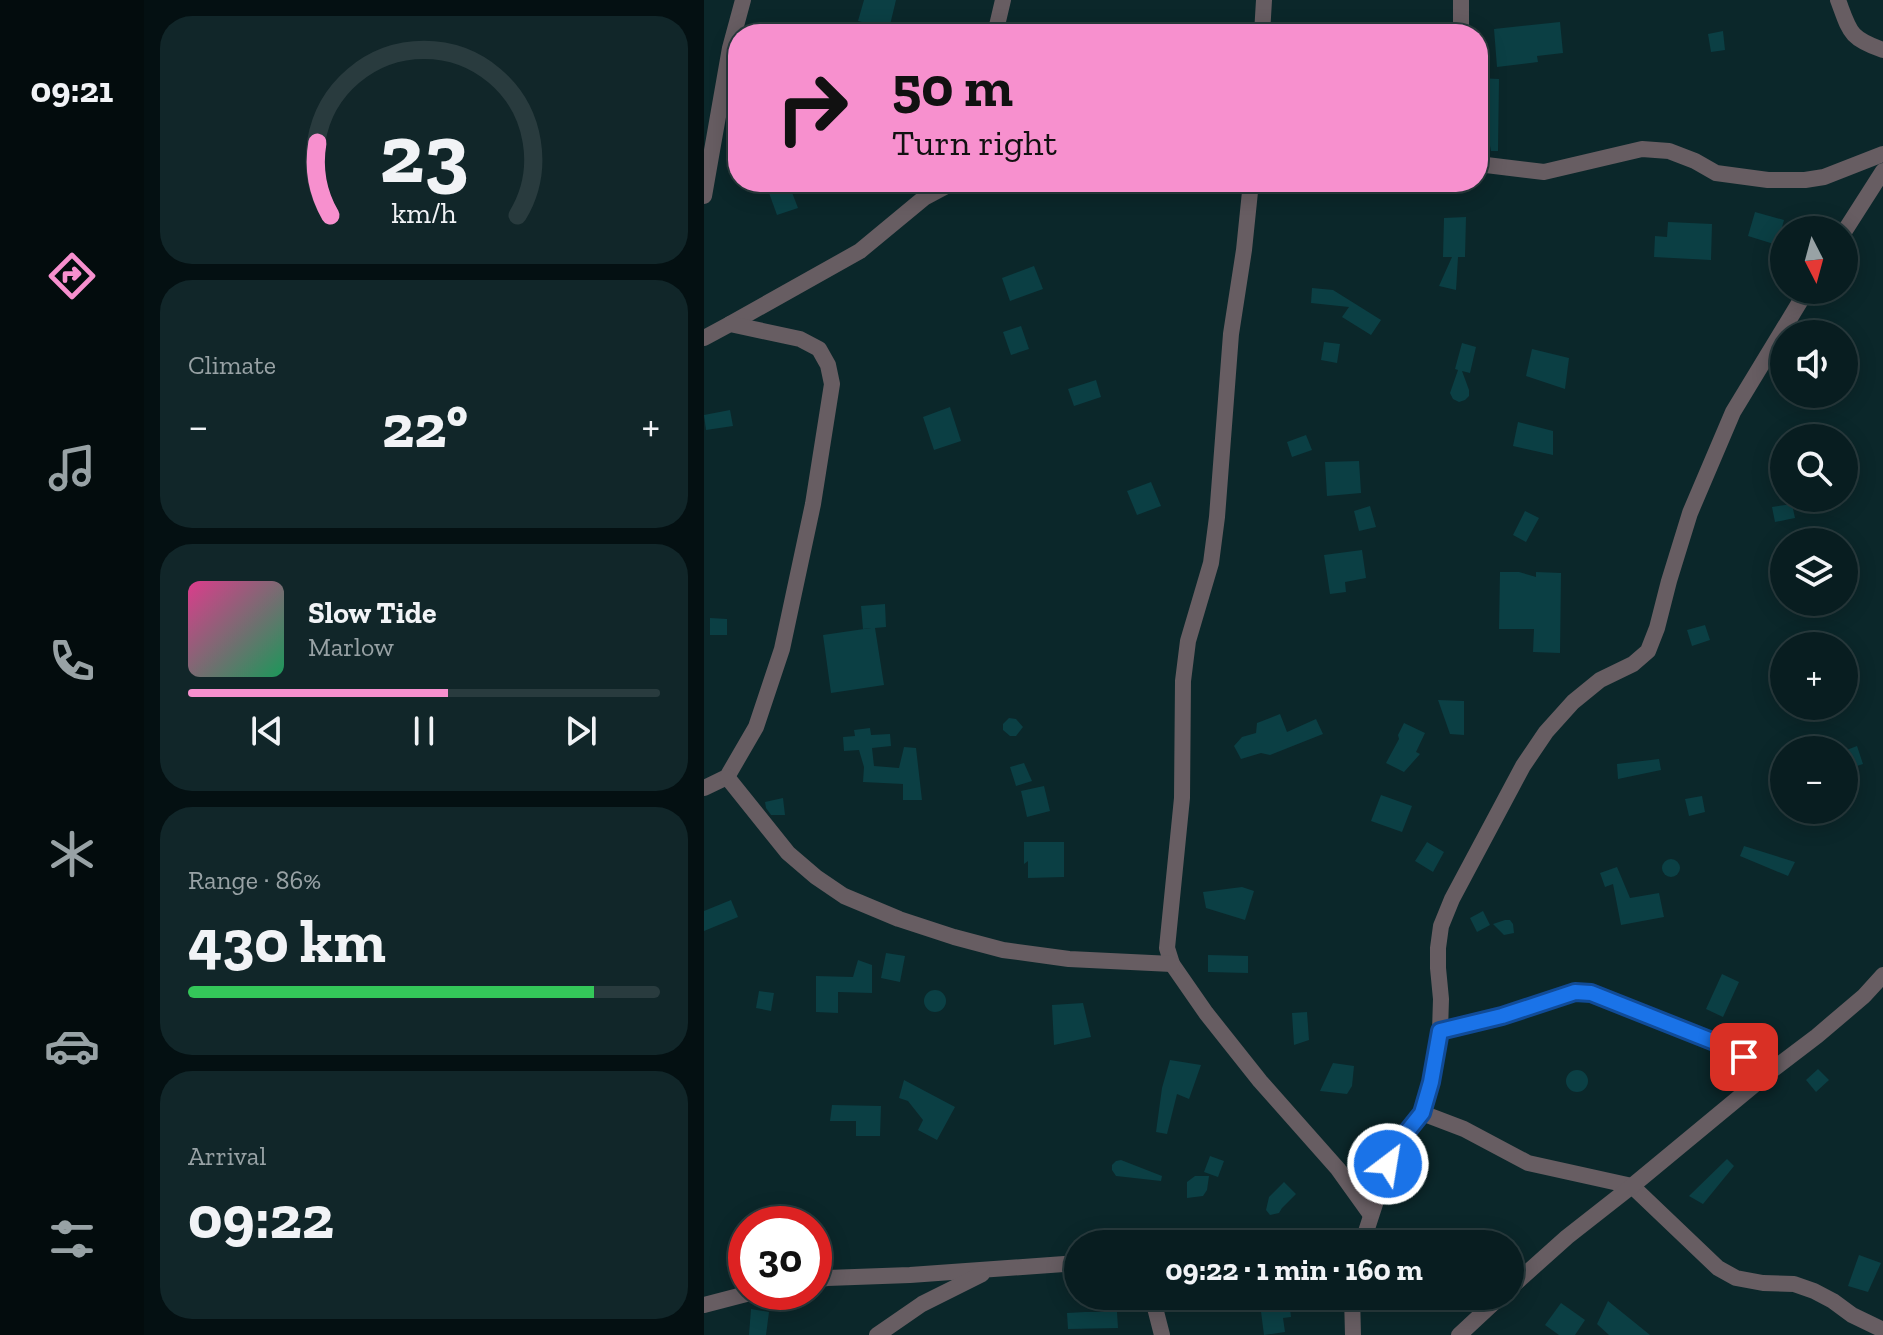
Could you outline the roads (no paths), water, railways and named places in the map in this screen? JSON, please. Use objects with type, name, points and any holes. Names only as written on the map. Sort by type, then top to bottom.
[{"type":"street","points":[[739,24],[743,0]]},
{"type":"street","points":[[997,24],[1003,0]]},
{"type":"street","points":[[1263,24],[1264,0]]},
{"type":"street","points":[[1461,0],[1461,24]]},
{"type":"street","points":[[1838,0],[1849,30],[1856,38],[1883,50]]},
{"type":"street","points":[[704,196],[728,81]]},
{"type":"street","points":[[1488,165],[1544,172],[1642,149],[1669,151],[1716,173],[1768,180],[1805,180],[1824,177],[1883,154]]},
{"type":"street","points":[[1854,216],[1883,171]]},
{"type":"street","points":[[704,338],[860,251],[935,192]]},
{"type":"street","points":[[1250,192],[1231,334],[1211,563],[1188,641],[1183,681],[1182,798],[1167,948],[1172,964],[1206,1013],[1251,1070],[1338,1169],[1371,1215]]},
{"type":"street","points":[[1366,1230],[1388,1164],[1422,1113],[1434,1069],[1440,1031],[1438,948],[1441,926],[1452,899],[1523,766],[1546,732],[1573,702],[1600,680],[1633,664],[1648,651],[1690,513],[1733,412],[1799,304]]},
{"type":"street","points":[[704,788],[727,777],[756,727],[782,649],[813,504],[832,384],[828,365],[819,349],[800,339],[730,324]]},
{"type":"street","points":[[727,777],[788,853],[844,896],[899,919],[1003,950],[1069,959],[1172,964]]},
{"type":"street","points":[[1524,1275],[1567,1237],[1817,1036],[1864,996],[1883,975]]},
{"type":"street","points":[[1440,1031],[1502,1016],[1575,992],[1591,993],[1717,1043],[1771,1071]]},
{"type":"street","points":[[1422,1113],[1464,1129],[1528,1163],[1632,1186],[1718,1268],[1736,1278],[1794,1284],[1814,1291],[1883,1330]]},
{"type":"street","points":[[832,1278],[1064,1264]]},
{"type":"street","points":[[877,1335],[922,1304],[990,1270]]},
{"type":"street","points":[[704,1305],[728,1299]]},
{"type":"street","points":[[1156,1310],[1162,1335]]},
{"type":"street","points":[[1352,1310],[1353,1335]]},
{"type":"street","points":[[1459,1335],[1486,1310]]}]
